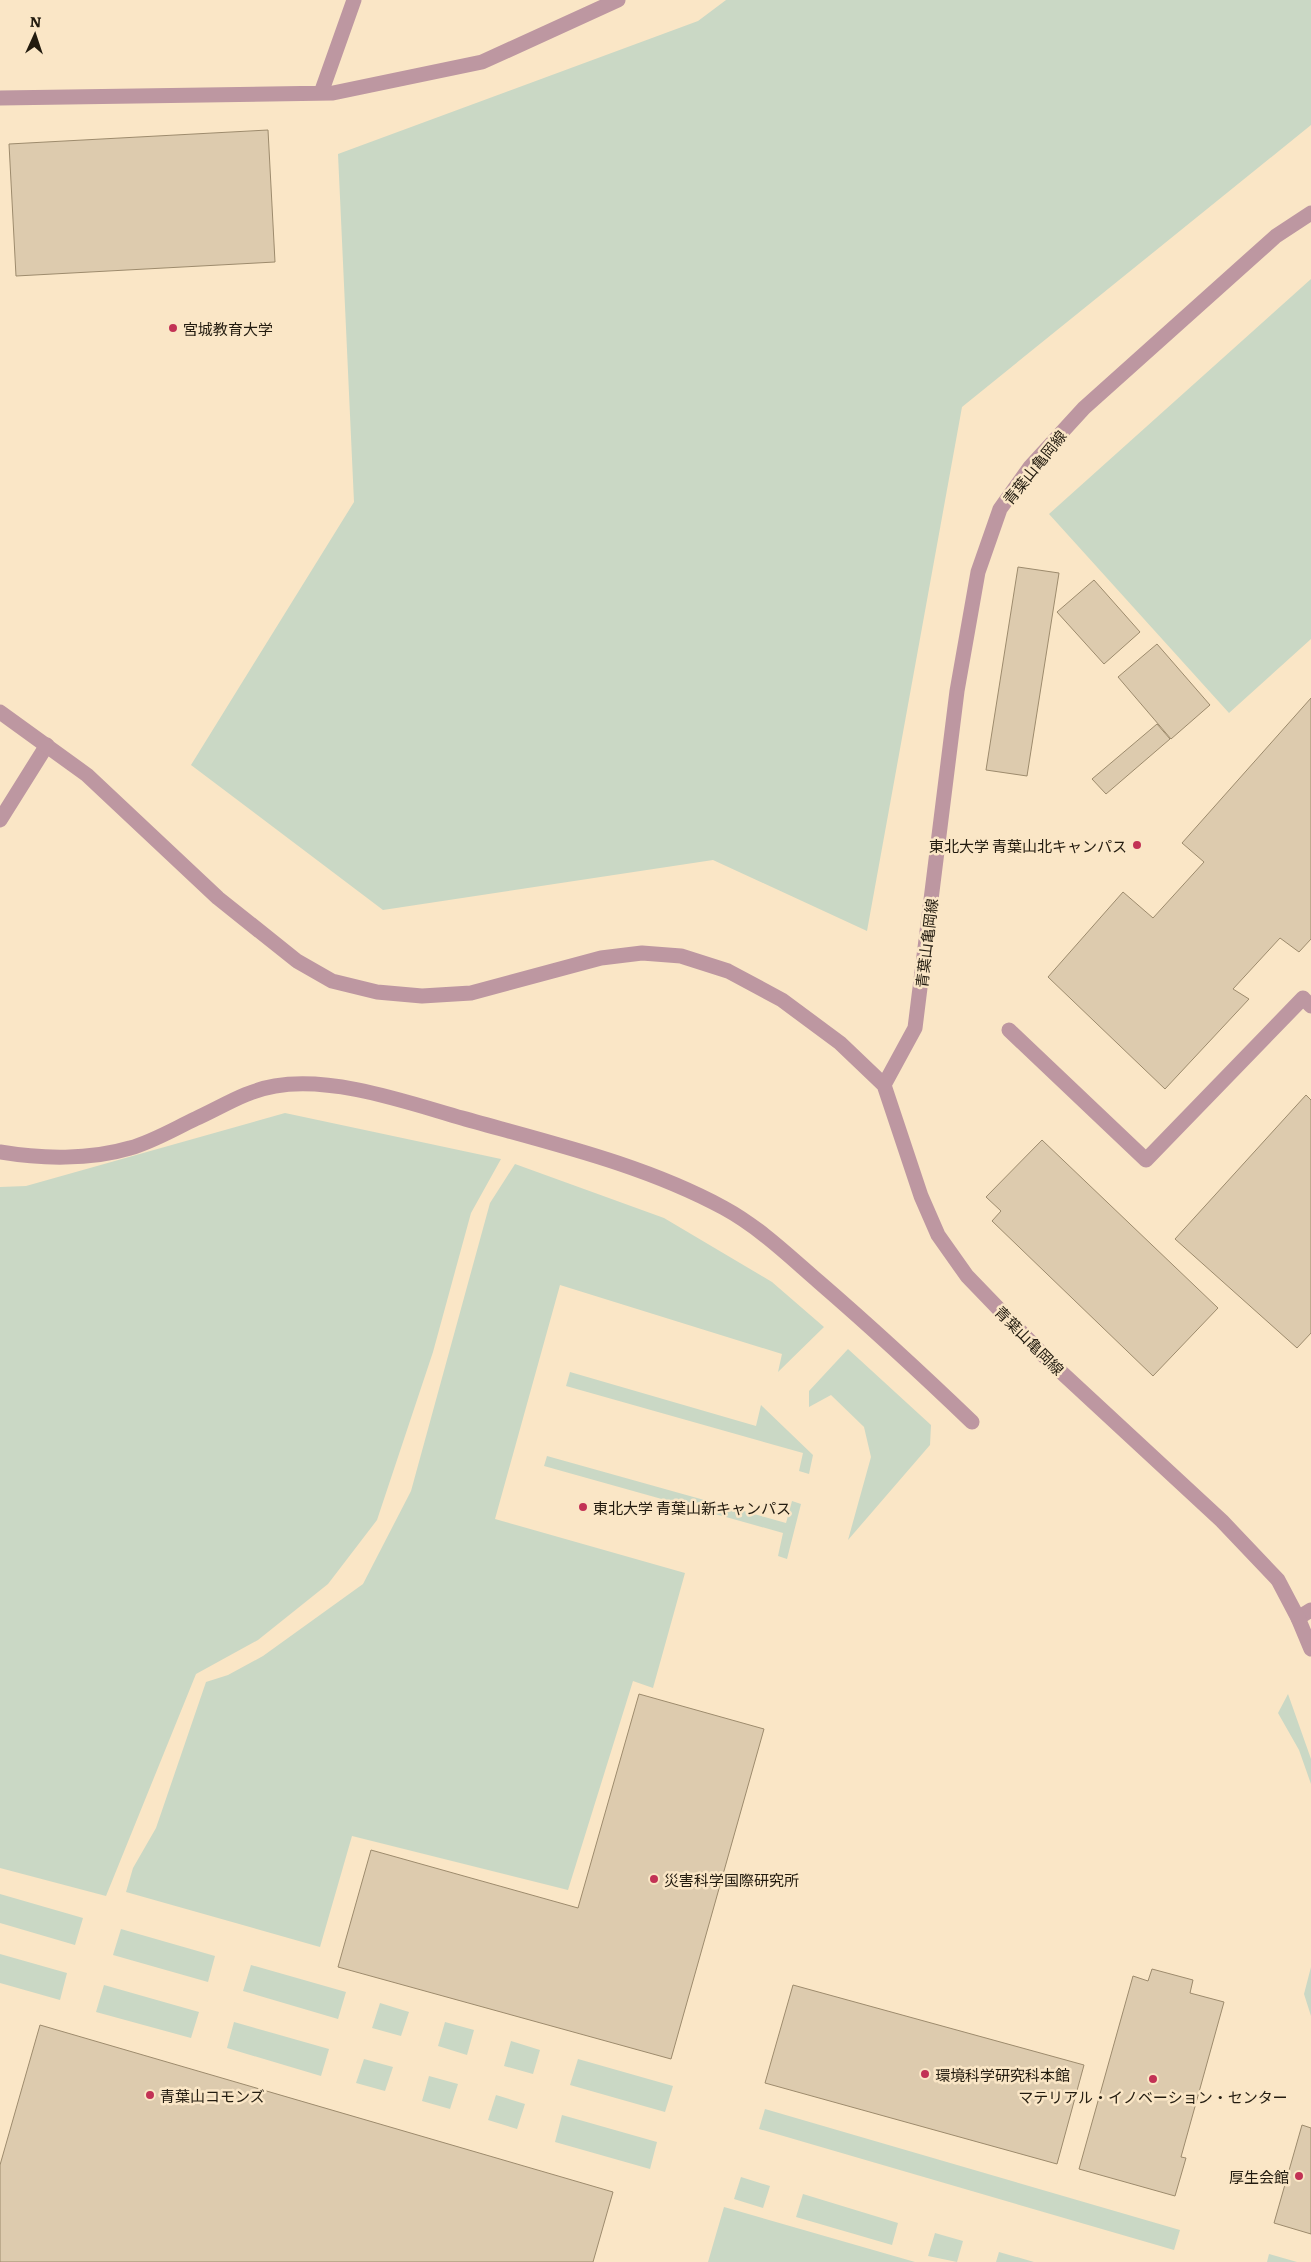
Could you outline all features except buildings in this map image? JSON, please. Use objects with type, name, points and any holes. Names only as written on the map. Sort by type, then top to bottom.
[{"type":"street","points":[[321,93],[354,0]]},
{"type":"street","points":[[0,98],[332,93],[482,62],[618,0]]},
{"type":"street","name":"青葉山亀岡線","points":[[1311,213],[1276,236],[1084,408],[1030,468],[1000,509],[978,572],[958,682],[915,1028],[884,1085],[920,1196],[938,1236],[967,1276],[1047,1359],[1222,1521],[1278,1580],[1305,1614],[1311,1649]]},
{"type":"street","points":[[0,712],[47,745],[101,787],[218,898],[297,961],[332,981],[377,992],[422,996],[471,993],[601,958],[642,953],[681,956],[728,971],[782,1000],[840,1043],[884,1085]]},
{"type":"street","points":[[0,820],[47,745]]},
{"type":"street","points":[[1009,1030],[1146,1160],[1308,997]]},
{"type":"street","points":[[0,1152],[74,1157],[130,1148],[197,1118],[240,1095],[275,1086],[315,1083],[348,1088],[453,1115],[571,1149],[665,1180],[726,1210],[776,1244],[887,1340],[972,1422]]},
{"type":"green space","points":[[726,0],[1311,0],[1311,125],[962,407],[867,931],[713,860],[383,910],[191,765],[354,502],[338,154],[698,21]]},
{"type":"green space","points":[[1311,279],[1311,639],[1229,713],[1049,514]]},
{"type":"green space","points":[[285,1113],[501,1159],[471,1213],[433,1352],[377,1520],[328,1584],[258,1640],[196,1674],[106,1896],[0,1868],[0,1187],[26,1186]]},
{"type":"green space","points":[[515,1164],[664,1218],[772,1282],[824,1327],[778,1372],[782,1354],[560,1285],[495,1519],[685,1573],[653,1688],[633,1681],[568,1890],[352,1836],[320,1947],[126,1892],[133,1868],[156,1828],[206,1682],[228,1675],[263,1656],[363,1584],[411,1491],[490,1203]]},
{"type":"green space","points":[[848,1349],[931,1425],[930,1445],[848,1540],[871,1457],[864,1427],[831,1395],[809,1407],[809,1391]]},
{"type":"green space","points":[[570,1372],[756,1426],[761,1405],[813,1455],[809,1474],[799,1471],[803,1453],[566,1386]]},
{"type":"green space","points":[[547,1456],[786,1523],[792,1501],[801,1504],[787,1559],[778,1556],[783,1533],[544,1466]]},
{"type":"green space","points":[[1288,1694],[1311,1759],[1311,1784],[1299,1750],[1278,1713]]},
{"type":"green space","points":[[0,1894],[83,1918],[75,1945],[0,1923]]},
{"type":"green space","points":[[121,1929],[215,1956],[208,1982],[113,1955]]},
{"type":"green space","points":[[0,1954],[67,1973],[60,2000],[0,1983]]},
{"type":"green space","points":[[251,1965],[346,1992],[338,2019],[243,1991]]},
{"type":"green space","points":[[1311,1967],[1311,2016],[1304,1994]]},
{"type":"green space","points":[[104,1985],[199,2012],[191,2038],[96,2012]]},
{"type":"green space","points":[[380,2003],[409,2012],[401,2036],[372,2028]]},
{"type":"green space","points":[[234,2022],[329,2049],[321,2076],[227,2048]]},
{"type":"green space","points":[[445,2022],[474,2030],[467,2055],[438,2046]]},
{"type":"green space","points":[[511,2041],[540,2050],[533,2074],[504,2066]]},
{"type":"green space","points":[[364,2059],[393,2067],[385,2091],[356,2083]]},
{"type":"green space","points":[[578,2059],[673,2086],[665,2112],[570,2085]]},
{"type":"green space","points":[[429,2076],[458,2084],[450,2109],[422,2101]]},
{"type":"green space","points":[[496,2095],[525,2104],[517,2129],[488,2120]]},
{"type":"green space","points":[[765,2109],[1180,2230],[1174,2250],[759,2129]]},
{"type":"green space","points":[[562,2115],[657,2142],[650,2169],[555,2142]]},
{"type":"green space","points":[[741,2177],[770,2186],[763,2208],[734,2199]]},
{"type":"green space","points":[[803,2194],[898,2223],[892,2245],[796,2217]]},
{"type":"green space","points":[[724,2207],[915,2262],[708,2262]]},
{"type":"green space","points":[[935,2233],[963,2241],[957,2262],[928,2256]]},
{"type":"green space","points":[[999,2252],[1034,2262],[996,2262]]},
{"type":"green space","points":[[1269,2254],[1297,2262],[1267,2262]]},
{"type":"place","name":"宮城教育大学","points":[[173,328]]},
{"type":"place","name":"東北大学 青葉山北キャンパス","points":[[1137,845]]},
{"type":"place","name":"東北大学 青葉山新キャンパス","points":[[583,1507]]},
{"type":"place","name":"災害科学国際研究所","points":[[654,1879]]},
{"type":"place","name":"環境科学研究科本館","points":[[925,2074]]},
{"type":"place","name":"マテリアル・イノベーション・センター","points":[[1153,2079]]},
{"type":"place","name":"青葉山コモンズ","points":[[150,2095]]},
{"type":"place","name":"厚生会館","points":[[1299,2176]]}]
